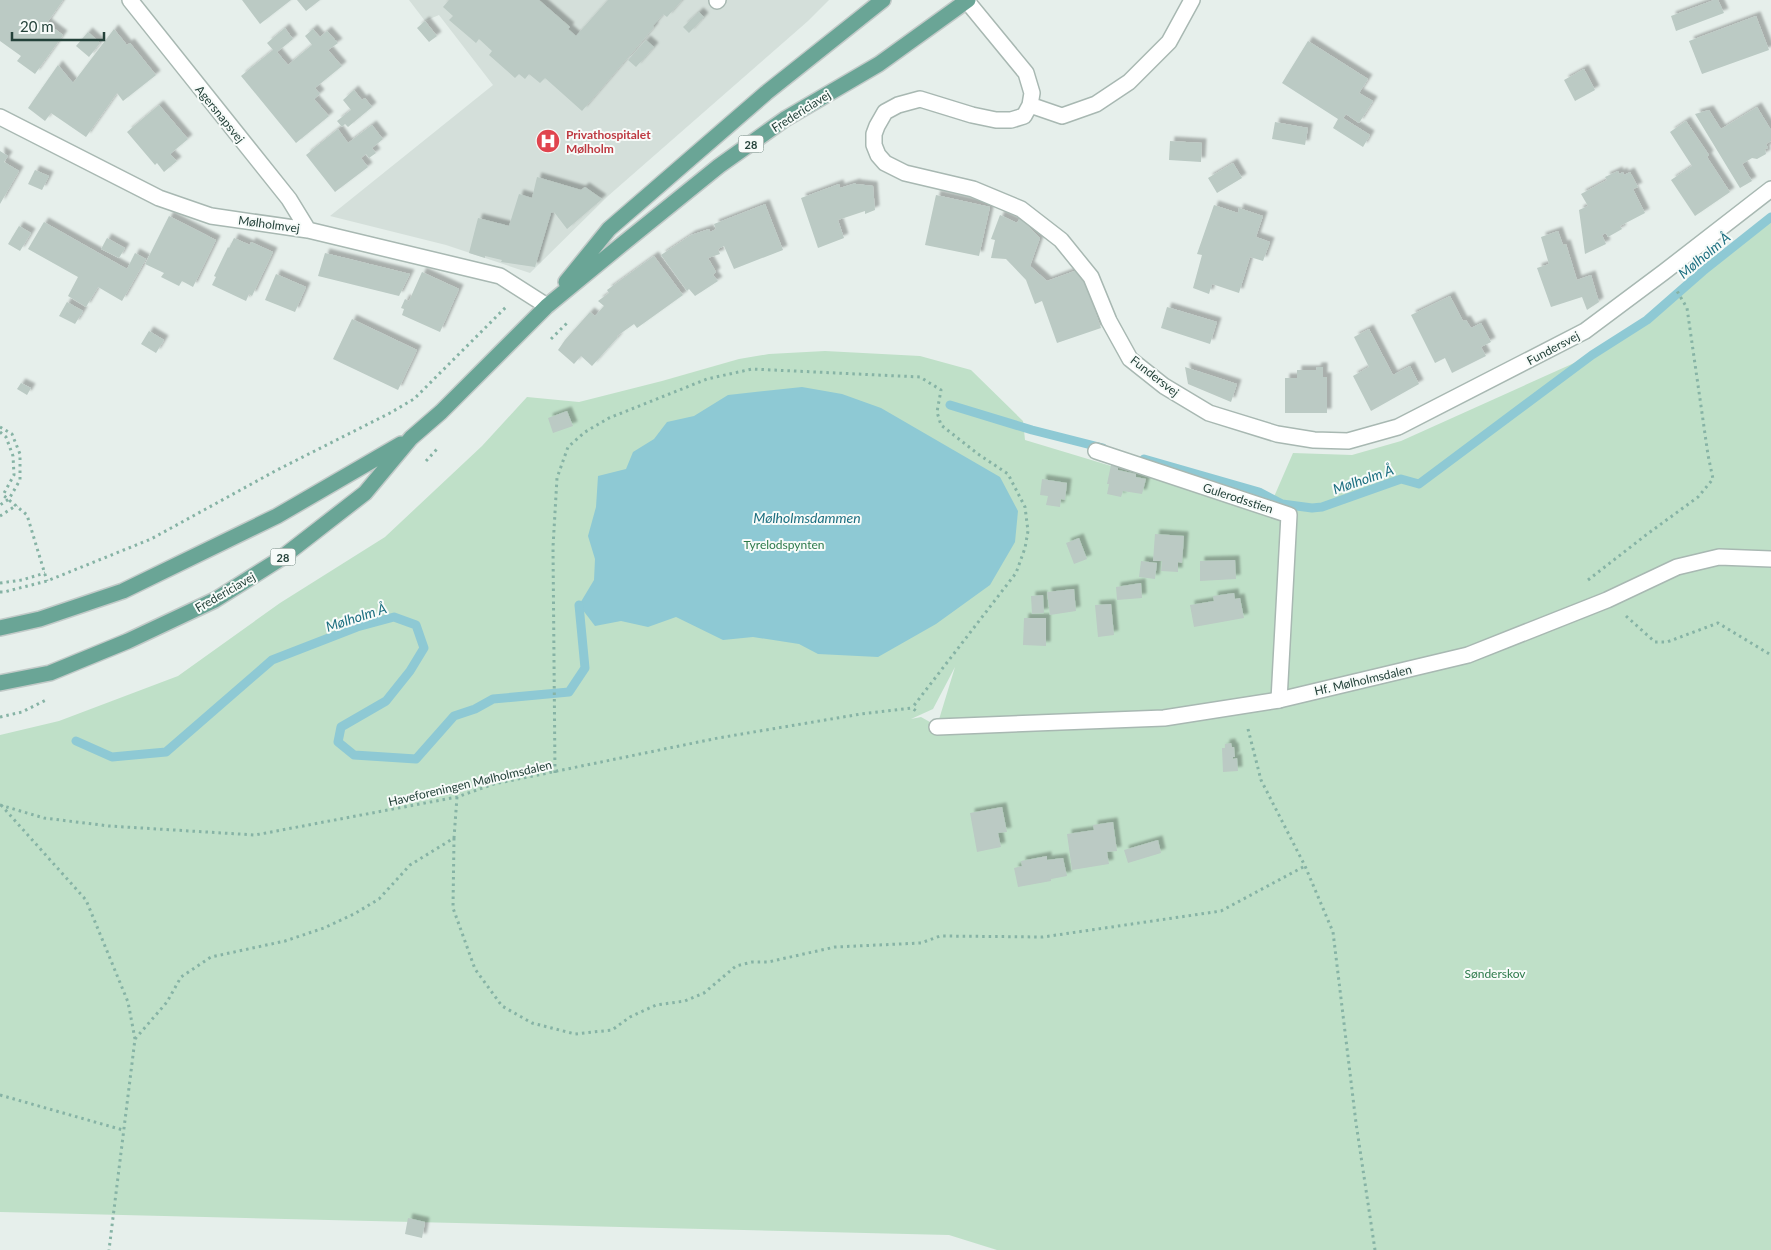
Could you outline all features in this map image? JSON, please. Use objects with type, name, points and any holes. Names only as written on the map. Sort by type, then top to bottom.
[{"type":"main road","name":"Fredericiavej","points":[[547,306],[609,229],[766,92],[883,0]]},
{"type":"main road","name":"Fredericiavej","points":[[0,683],[50,673],[128,641],[215,600],[280,559],[365,493],[411,438],[441,412],[547,306],[719,166],[785,119],[879,64],[967,0]]},
{"type":"main road","name":"Fredericiavej","points":[[0,628],[40,618],[122,591],[277,516],[411,438]]},
{"type":"street","name":"Agersnapsvej","points":[[130,0],[289,199],[308,230]]},
{"type":"street","points":[[967,0],[1026,73],[1032,93],[1030,105],[1062,116],[1096,104],[1129,82],[1169,42],[1192,0]]},
{"type":"street","name":"Fundersvej","points":[[1030,105],[1024,116],[1011,120],[996,120],[972,115],[920,99],[898,105],[885,112],[874,134],[874,145],[878,155],[885,163],[898,170],[973,189],[1021,209],[1061,240],[1091,277],[1109,321],[1130,360],[1164,386],[1208,413],[1278,434],[1314,440],[1348,441],[1398,427],[1585,331],[1771,189]]},
{"type":"street","name":"Mølholmvej","points":[[0,117],[159,198],[211,216],[308,230],[500,276],[547,306]]},
{"type":"street","name":"Gulerodsstien","points":[[1096,451],[1289,515],[1279,700]]},
{"type":"street","name":"Hf. Mølholmsdalen","points":[[937,727],[1164,718],[1279,700],[1468,655],[1608,600],[1677,567],[1719,558],[1771,559]]},
{"type":"path","points":[[1582,586],[1639,540],[1698,497],[1713,478],[1708,455],[1688,308],[1675,288]]},
{"type":"path","points":[[0,592],[47,581],[151,539],[277,470],[414,399],[523,290]]},
{"type":"path","points":[[555,772],[553,547],[557,478],[568,447],[585,432],[609,418],[707,379],[752,369],[920,377],[941,390],[937,412],[941,425],[978,454],[1008,474],[1025,507],[1028,530],[1025,548],[1016,573],[912,708],[937,727]]},
{"type":"path","points":[[0,426],[12,434],[20,454],[20,480],[9,499],[0,505]]},
{"type":"path","points":[[0,432],[6,437],[13,456],[14,475],[3,495],[27,515],[47,581]]},
{"type":"path","points":[[0,516],[16,506]]},
{"type":"path","points":[[0,583],[22,580],[45,572]]},
{"type":"path","points":[[1608,600],[1655,642],[1667,642],[1718,623],[1771,655]]},
{"type":"path","points":[[1242,707],[1261,780],[1305,866],[1333,932],[1356,1122],[1375,1250]]},
{"type":"path","name":"Haveforeningen Mølholmsdalen","points":[[0,805],[44,818],[109,826],[255,836],[457,797],[494,784],[718,738],[861,714],[912,708]]},
{"type":"path","points":[[457,797],[452,908],[475,969],[502,1006],[532,1023],[575,1034],[612,1030],[630,1017],[656,1006],[685,1001],[704,993],[736,966],[752,962],[768,962],[835,947],[921,943],[940,936],[1043,937],[1221,911],[1305,866]]},
{"type":"path","points":[[0,805],[86,900],[128,1002],[135,1039],[109,1250]]},
{"type":"path","points":[[135,1039],[167,1002],[181,977],[211,957],[285,940],[324,928],[354,914],[379,899],[410,864],[454,838]]},
{"type":"path","points":[[0,1095],[123,1130]]},
{"type":"shaded area","name":"Privathospitalet Mølholm","points":[[409,0],[829,0],[808,21],[608,196],[530,273],[446,245],[330,216],[493,85],[439,15],[425,21]]},
{"type":"green space","name":"Sønderskov","points":[[1771,217],[1771,1250],[997,1250],[949,1235],[0,1212],[0,735],[59,721],[178,676],[280,603],[385,537],[482,446],[527,397],[579,402],[739,359],[769,354],[825,351],[920,356],[971,370],[1023,421],[1025,440],[1267,513],[1293,453],[1352,455],[1401,441],[1592,355],[1647,320],[1703,271]],"holes":[[[955,667],[937,726],[921,717],[911,719],[933,709]]]},
{"type":"water","name":"Mølholmsdammen","points":[[802,387],[842,394],[881,408],[1000,477],[1018,511],[1015,542],[990,585],[936,624],[878,657],[818,654],[799,644],[753,637],[723,640],[676,617],[648,627],[621,621],[595,626],[579,605],[594,580],[595,559],[588,536],[596,507],[598,476],[626,469],[633,452],[654,439],[667,422],[694,416],[728,395]]},
{"type":"building","points":[[0,0],[63,0],[47,23],[63,35],[35,74],[17,61],[21,56],[0,41]]},
{"type":"building","points":[[242,0],[291,0],[260,24]]},
{"type":"building","points":[[297,0],[320,0],[306,11]]},
{"type":"building","points":[[449,0],[539,0],[570,27],[568,29],[576,36],[608,0],[682,0],[667,17],[663,14],[582,111],[545,78],[540,83],[529,74],[525,79],[519,74],[515,78],[489,55],[492,51],[479,39],[476,43],[449,20],[453,16],[443,7]]},
{"type":"building","points":[[1718,0],[1724,13],[1676,31],[1671,16]]},
{"type":"building","points":[[699,12],[704,17],[689,33],[683,27]]},
{"type":"building","points":[[1756,16],[1769,50],[1702,74],[1689,41]]},
{"type":"building","points":[[425,21],[437,36],[429,42],[417,28]]},
{"type":"building","points":[[285,28],[293,39],[277,52],[288,65],[312,45],[305,36],[313,29],[320,37],[327,31],[338,43],[328,50],[342,66],[315,88],[320,94],[314,99],[329,116],[296,143],[241,76],[273,50],[267,43]]},
{"type":"building","points":[[114,29],[127,45],[130,43],[156,75],[123,101],[117,93],[86,137],[51,113],[45,121],[28,108],[58,65],[73,83]]},
{"type":"building","points":[[88,32],[100,43],[89,57],[76,46]]},
{"type":"building","points":[[646,40],[654,47],[636,67],[628,60]]},
{"type":"building","points":[[1308,41],[1368,79],[1359,93],[1373,101],[1359,123],[1346,114],[1343,118],[1370,135],[1363,147],[1333,128],[1338,119],[1282,83]]},
{"type":"building","points":[[1584,69],[1595,90],[1575,101],[1564,80]]},
{"type":"building","points":[[354,90],[362,100],[365,98],[372,107],[348,127],[345,124],[342,127],[337,121],[351,110],[343,100]]},
{"type":"building","points":[[159,105],[188,139],[170,154],[177,161],[164,172],[157,163],[155,165],[127,132]]},
{"type":"building","points":[[1757,107],[1771,130],[1771,141],[1766,144],[1768,148],[1765,149],[1766,154],[1757,159],[1752,158],[1742,164],[1752,181],[1740,188],[1695,114],[1709,110],[1721,129]]},
{"type":"building","points":[[1686,121],[1709,155],[1707,157],[1730,192],[1695,216],[1671,180],[1692,166],[1670,132]]},
{"type":"building","points":[[1275,122],[1308,128],[1305,145],[1272,139]]},
{"type":"building","points":[[372,125],[383,139],[372,148],[376,153],[369,158],[366,154],[361,158],[368,167],[335,192],[306,155],[338,129],[348,143]]},
{"type":"building","points":[[1170,141],[1202,143],[1201,162],[1169,160]]},
{"type":"building","points":[[0,151],[8,156],[4,162],[19,171],[0,204]]},
{"type":"building","points":[[1233,163],[1242,178],[1217,193],[1208,178]]},
{"type":"building","points":[[35,170],[49,176],[42,190],[28,184]]},
{"type":"building","points":[[1618,171],[1619,174],[1623,172],[1624,175],[1630,172],[1638,187],[1633,189],[1645,213],[1620,226],[1622,229],[1608,237],[1606,233],[1602,235],[1606,244],[1585,254],[1579,210],[1588,206],[1581,194],[1607,180],[1605,177]]},
{"type":"building","points":[[537,177],[581,190],[585,187],[602,199],[567,229],[554,212],[551,213],[535,267],[501,262],[502,260],[485,256],[485,258],[469,253],[478,218],[509,226],[519,194],[532,198]]},
{"type":"building","points":[[856,183],[873,186],[875,210],[865,214],[865,211],[838,220],[844,238],[818,248],[801,198],[839,184],[840,188]]},
{"type":"building","points":[[936,195],[990,207],[979,256],[925,245]]},
{"type":"building","points":[[765,204],[783,250],[734,269],[724,246],[718,249],[720,254],[708,258],[716,272],[713,275],[718,281],[695,296],[689,289],[687,291],[661,255],[691,235],[709,229],[710,232],[716,229],[714,224]]},
{"type":"building","points":[[1214,205],[1238,213],[1239,208],[1263,216],[1256,237],[1270,242],[1263,261],[1250,257],[1239,293],[1212,284],[1209,294],[1193,288],[1202,255],[1197,254]]},
{"type":"building","points":[[1000,215],[1017,223],[1020,218],[1040,238],[1030,266],[1047,281],[1080,269],[1101,328],[1057,343],[1042,301],[1035,304],[1026,280],[1006,259],[991,258],[995,240],[991,239]]},
{"type":"building","points":[[169,216],[216,240],[193,287],[182,281],[179,286],[161,277],[164,273],[145,264]]},
{"type":"building","points":[[44,222],[127,269],[135,253],[146,259],[122,301],[98,287],[86,307],[68,296],[78,277],[28,249]]},
{"type":"building","points":[[19,226],[31,233],[20,251],[8,244]]},
{"type":"building","points":[[1558,231],[1563,245],[1566,244],[1577,280],[1591,275],[1599,302],[1587,310],[1582,297],[1551,307],[1537,268],[1549,264],[1541,237]]},
{"type":"building","points":[[107,238],[125,248],[119,258],[101,249]]},
{"type":"building","points":[[234,238],[250,245],[251,242],[273,252],[252,296],[249,294],[246,301],[212,285],[216,277],[214,276]]},
{"type":"building","points":[[325,253],[410,274],[399,296],[318,276]]},
{"type":"building","points":[[654,256],[683,295],[637,328],[634,324],[617,336],[592,366],[581,356],[574,364],[558,350],[565,340],[590,312],[595,316],[604,306],[598,301],[609,293],[607,290]]},
{"type":"building","points":[[422,272],[459,289],[440,332],[402,315],[404,309],[401,308],[405,299],[409,301]]},
{"type":"building","points":[[276,274],[306,287],[295,312],[265,300]]},
{"type":"building","points":[[1450,296],[1463,321],[1466,320],[1471,328],[1481,323],[1491,342],[1481,347],[1486,356],[1452,373],[1445,358],[1435,363],[1411,315]]},
{"type":"building","points":[[67,302],[83,311],[75,324],[59,316]]},
{"type":"building","points":[[1167,307],[1217,322],[1210,344],[1161,328]]},
{"type":"building","points":[[352,319],[417,350],[398,390],[333,359]]},
{"type":"building","points":[[1369,329],[1393,375],[1410,366],[1419,384],[1371,411],[1353,376],[1369,367],[1354,337]]},
{"type":"building","points":[[149,331],[164,340],[156,353],[141,344]]},
{"type":"building","points":[[1185,367],[1237,384],[1231,402],[1188,384]]},
{"type":"building","points":[[1317,367],[1323,367],[1323,377],[1327,377],[1327,413],[1285,413],[1285,378],[1297,378],[1297,370],[1316,370]]},
{"type":"building","points":[[21,383],[31,388],[27,395],[17,389]]},
{"type":"building","points":[[567,411],[573,426],[553,433],[548,418]]},
{"type":"building","points":[[1111,465],[1118,467],[1118,470],[1136,474],[1136,477],[1146,479],[1142,494],[1123,491],[1121,497],[1107,494]]},
{"type":"building","points":[[1042,479],[1067,483],[1065,500],[1061,499],[1060,507],[1046,505],[1048,496],[1040,495]]},
{"type":"building","points":[[1155,534],[1184,536],[1182,563],[1178,562],[1178,572],[1161,571],[1162,561],[1153,561]]},
{"type":"building","points":[[1079,538],[1087,559],[1074,564],[1066,543]]},
{"type":"building","points":[[1235,560],[1236,579],[1200,581],[1200,561]]},
{"type":"building","points":[[1141,561],[1157,563],[1155,579],[1139,577]]},
{"type":"building","points":[[1141,583],[1142,598],[1117,600],[1116,587]]},
{"type":"building","points":[[1074,589],[1076,611],[1050,615],[1047,592]]},
{"type":"building","points":[[1234,593],[1235,599],[1240,598],[1244,618],[1194,627],[1190,605],[1214,601],[1213,596]]},
{"type":"building","points":[[1043,595],[1044,613],[1032,614],[1031,596]]},
{"type":"building","points":[[1111,604],[1114,635],[1098,637],[1095,605]]},
{"type":"building","points":[[1024,618],[1046,618],[1046,646],[1023,645]]},
{"type":"building","points":[[1231,743],[1232,747],[1234,747],[1235,757],[1233,759],[1237,758],[1238,771],[1223,772],[1222,748],[1225,748],[1225,744]]},
{"type":"building","points":[[1002,807],[1007,832],[998,833],[1001,847],[977,852],[970,813]]},
{"type":"building","points":[[1113,822],[1117,851],[1107,852],[1109,864],[1072,870],[1067,834],[1094,830],[1093,825]]},
{"type":"building","points":[[1158,840],[1161,853],[1128,863],[1124,850]]},
{"type":"building","points":[[1047,856],[1047,860],[1063,858],[1067,876],[1018,887],[1014,868],[1022,866],[1021,861]]},
{"type":"building","points":[[408,1218],[425,1222],[422,1238],[405,1234]]},
{"type":"waterway","name":"Mølholm Å","points":[[1144,459],[1259,492],[1282,504],[1312,508],[1322,507],[1401,479],[1419,484],[1592,355],[1647,320],[1703,271],[1771,217]]},
{"type":"waterway","name":"Mølholm Å","points":[[950,405],[1032,430],[1103,448]]},
{"type":"waterway","name":"Mølholm Å","points":[[76,741],[112,757],[166,752],[272,660],[357,627],[394,617],[416,625],[424,648],[410,671],[386,701],[341,727],[338,742],[354,755],[416,759],[454,716],[475,709],[493,699],[569,692],[585,668],[579,605]]},
{"type":"place","name":"Privathospitalet Mølholm","points":[[548,141]]},
{"type":"park label","name":"Tyrelodspynten","points":[[784,544]]}]
